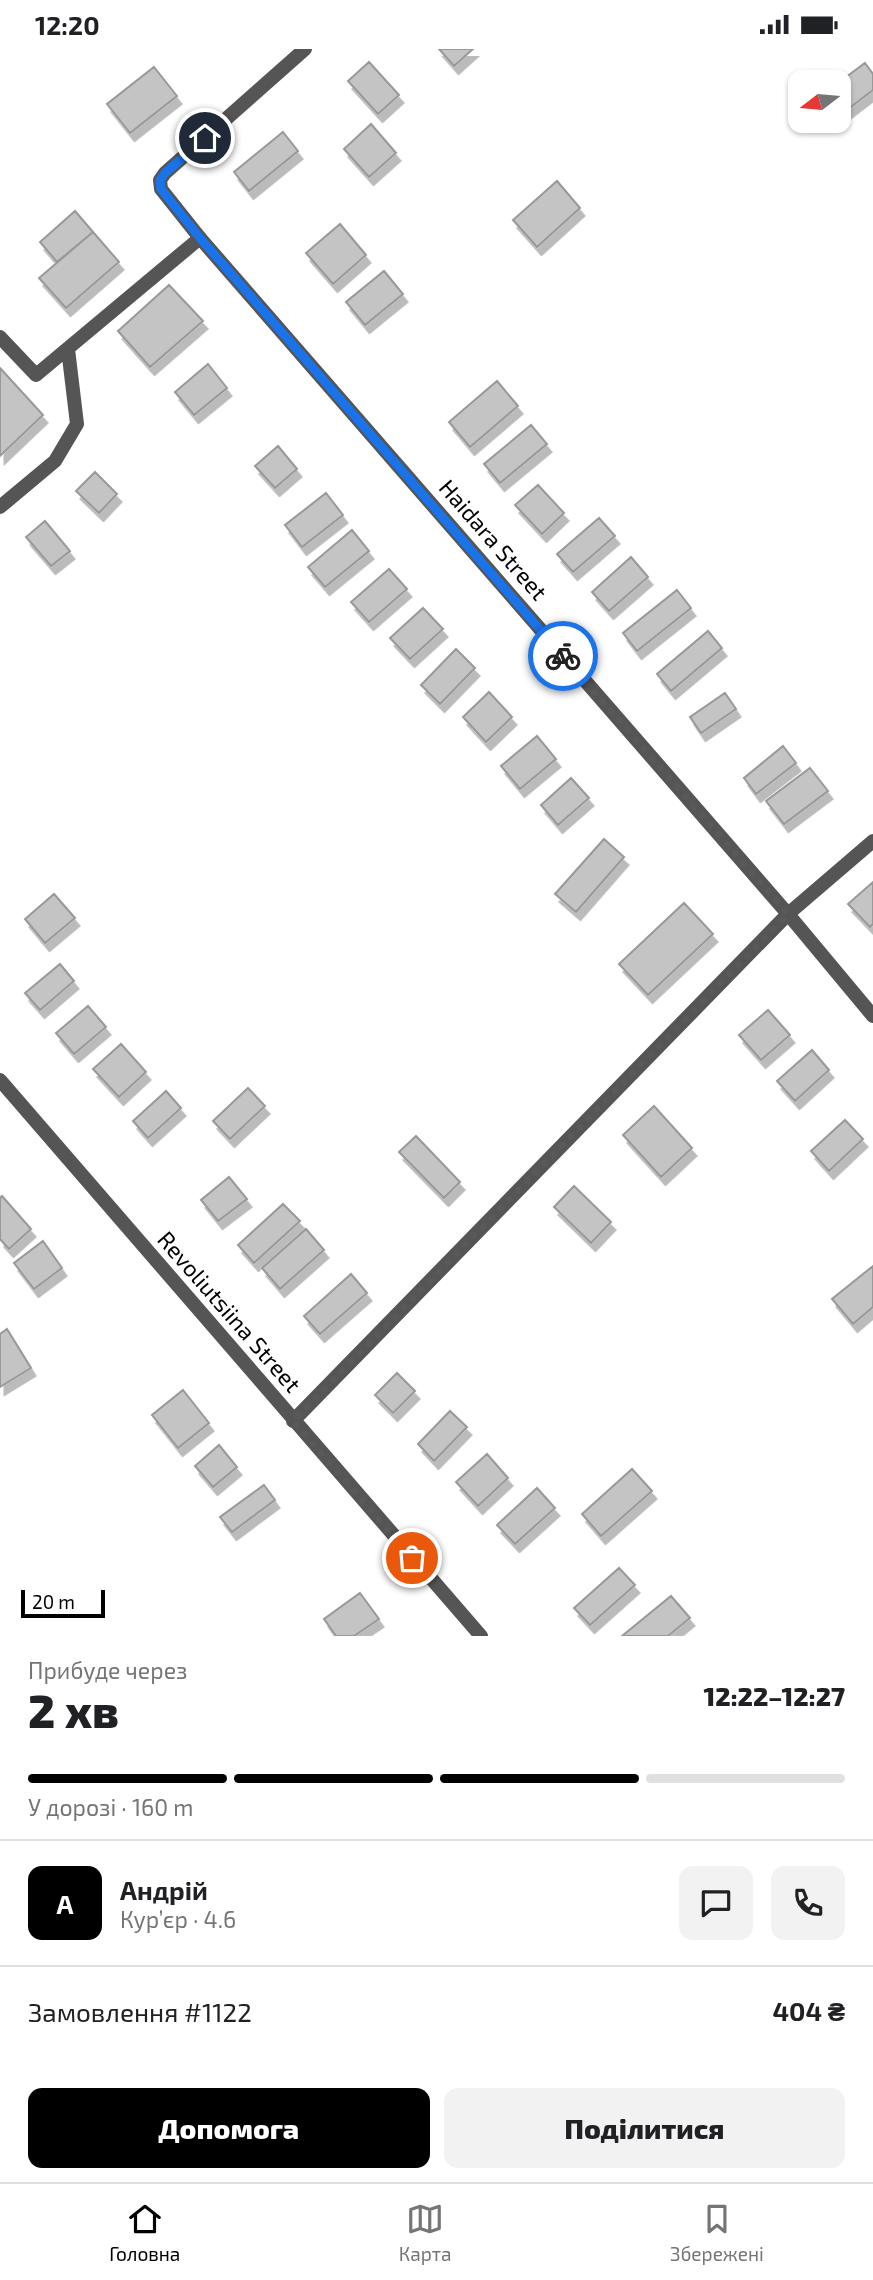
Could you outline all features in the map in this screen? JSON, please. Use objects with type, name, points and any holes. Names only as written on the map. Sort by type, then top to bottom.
[{"type":"street","name":"Haidara Street","points":[[305,49],[165,173],[160,180],[161,189],[200,238],[788,914],[873,1016]]},
{"type":"street","points":[[0,337],[36,375],[200,238]]},
{"type":"street","points":[[0,507],[54,461],[78,424],[68,349]]},
{"type":"street","points":[[293,1421],[788,914],[873,841]]},
{"type":"street","name":"Revoliutsiina Street","points":[[0,1080],[481,1636]]},
{"type":"building","points":[[439,49],[473,49],[454,66]]},
{"type":"building","points":[[369,62],[399,95],[378,114],[348,81]]},
{"type":"building","points":[[865,63],[873,74],[873,90],[851,107],[851,73]]},
{"type":"building","points":[[154,67],[177,96],[130,133],[107,104]]},
{"type":"building","points":[[371,124],[396,153],[369,177],[344,149]]},
{"type":"building","points":[[283,132],[298,151],[249,191],[234,172]]},
{"type":"building","points":[[557,181],[580,208],[537,247],[513,220]]},
{"type":"building","points":[[75,211],[93,232],[57,262],[40,242]]},
{"type":"building","points":[[340,224],[366,255],[333,284],[306,253]]},
{"type":"building","points":[[93,232],[119,262],[66,308],[39,278]]},
{"type":"building","points":[[384,271],[403,294],[365,325],[346,302]]},
{"type":"building","points":[[169,285],[203,321],[150,367],[118,331]]},
{"type":"building","points":[[208,364],[227,388],[194,415],[175,392]]},
{"type":"building","points":[[0,368],[43,415],[0,456]]},
{"type":"building","points":[[497,381],[518,406],[470,447],[449,422]]},
{"type":"building","points":[[531,425],[547,444],[500,483],[484,464]]},
{"type":"building","points":[[278,446],[297,469],[275,488],[255,466]]},
{"type":"building","points":[[95,472],[117,494],[99,513],[76,491]]},
{"type":"building","points":[[538,485],[564,513],[542,534],[515,505]]},
{"type":"building","points":[[326,493],[343,515],[302,547],[285,525]]},
{"type":"building","points":[[599,518],[615,536],[573,572],[557,554]]},
{"type":"building","points":[[45,521],[70,551],[51,566],[26,537]]},
{"type":"building","points":[[352,530],[369,551],[325,587],[308,567]]},
{"type":"building","points":[[631,557],[648,577],[609,611],[592,592]]},
{"type":"building","points":[[389,569],[407,589],[369,622],[351,602]]},
{"type":"building","points":[[677,590],[691,608],[637,651],[623,633]]},
{"type":"building","points":[[423,608],[443,629],[410,659],[390,638]]},
{"type":"building","points":[[708,631],[722,648],[671,691],[657,674]]},
{"type":"building","points":[[456,649],[475,668],[440,704],[421,685]]},
{"type":"building","points":[[489,692],[512,717],[486,742],[463,717]]},
{"type":"building","points":[[725,693],[736,709],[701,733],[690,717]]},
{"type":"building","points":[[537,736],[556,759],[520,789],[501,766]]},
{"type":"building","points":[[783,746],[796,763],[756,794],[744,778]]},
{"type":"building","points":[[810,768],[828,791],[784,824],[766,801]]},
{"type":"building","points":[[571,778],[589,798],[558,825],[541,805]]},
{"type":"building","points":[[604,839],[624,857],[576,912],[555,894]]},
{"type":"building","points":[[873,882],[873,924],[870,927],[848,904]]},
{"type":"building","points":[[54,894],[75,918],[45,943],[25,919]]},
{"type":"building","points":[[684,903],[713,934],[648,995],[619,964]]},
{"type":"building","points":[[60,964],[74,981],[40,1010],[25,993]]},
{"type":"building","points":[[88,1006],[106,1027],[74,1054],[56,1033]]},
{"type":"building","points":[[768,1010],[790,1035],[761,1060],[739,1035]]},
{"type":"building","points":[[121,1044],[146,1072],[119,1097],[93,1069]]},
{"type":"building","points":[[812,1050],[829,1070],[795,1101],[777,1081]]},
{"type":"building","points":[[248,1088],[265,1106],[230,1139],[213,1121]]},
{"type":"building","points":[[166,1091],[181,1108],[148,1138],[133,1121]]},
{"type":"building","points":[[654,1106],[692,1148],[661,1177],[623,1135]]},
{"type":"building","points":[[845,1120],[863,1139],[829,1171],[811,1151]]},
{"type":"building","points":[[416,1136],[460,1182],[444,1198],[399,1152]]},
{"type":"building","points":[[229,1177],[247,1199],[218,1221],[201,1200]]},
{"type":"building","points":[[574,1186],[611,1222],[591,1243],[554,1207]]},
{"type":"building","points":[[2,1196],[31,1229],[9,1249],[0,1239]]},
{"type":"building","points":[[283,1204],[300,1221],[254,1263],[238,1245]]},
{"type":"building","points":[[306,1229],[324,1250],[280,1289],[262,1268]]},
{"type":"building","points":[[43,1241],[62,1268],[34,1289],[14,1263]]},
{"type":"building","points":[[873,1266],[873,1307],[853,1324],[832,1299]]},
{"type":"building","points":[[351,1274],[367,1293],[320,1334],[304,1316]]},
{"type":"building","points":[[7,1329],[31,1368],[0,1387],[0,1334]]},
{"type":"building","points":[[397,1373],[415,1391],[393,1413],[375,1395]]},
{"type":"building","points":[[183,1390],[209,1423],[178,1448],[152,1415]]},
{"type":"building","points":[[450,1411],[467,1427],[434,1461],[418,1444]]},
{"type":"building","points":[[219,1445],[237,1467],[213,1487],[195,1466]]},
{"type":"building","points":[[487,1454],[508,1478],[478,1506],[456,1482]]},
{"type":"building","points":[[632,1469],[652,1491],[601,1536],[582,1514]]},
{"type":"building","points":[[264,1485],[275,1500],[232,1532],[220,1517]]},
{"type":"building","points":[[537,1488],[555,1508],[515,1544],[497,1525]]},
{"type":"building","points":[[619,1568],[635,1585],[590,1625],[574,1608]]},
{"type":"building","points":[[360,1593],[379,1619],[354,1636],[336,1636],[324,1619]]},
{"type":"building","points":[[671,1596],[690,1618],[668,1636],[622,1636]]},
{"type":"way so far","points":[[412,1558],[293,1421],[788,914],[563,656]]},
{"type":"route","points":[[205,138],[165,173],[160,180],[161,189],[200,238],[563,656]]}]
